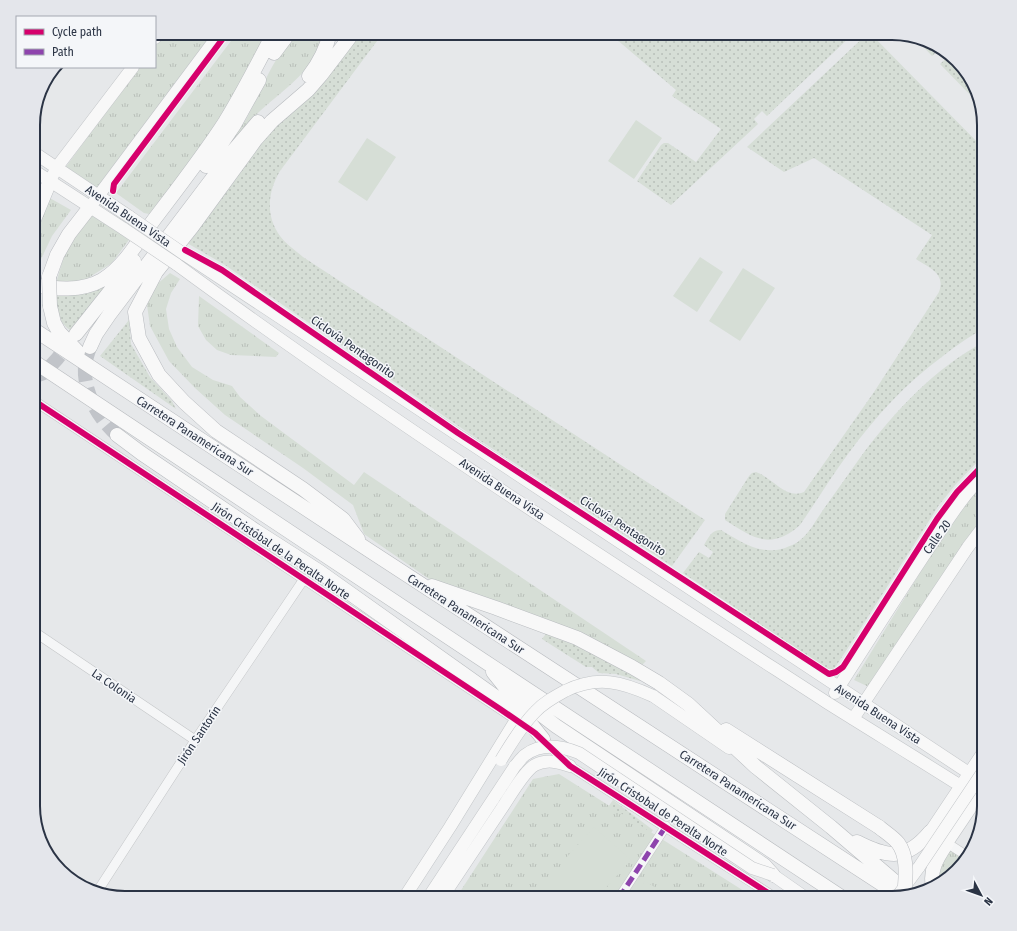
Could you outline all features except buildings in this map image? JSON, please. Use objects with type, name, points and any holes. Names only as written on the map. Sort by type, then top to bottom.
[{"type":"highway","points":[[40,286],[60,289],[87,286],[101,280],[118,266],[130,253],[194,167],[224,123],[271,40]]},
{"type":"highway","points":[[76,334],[164,222],[221,145],[250,98],[271,57],[284,40]]},
{"type":"highway","points":[[90,347],[96,334],[109,315],[234,150],[269,111],[293,91],[312,72],[319,63],[329,40]]},
{"type":"highway","points":[[348,40],[322,75],[308,90],[272,121],[256,139],[192,228],[156,272],[135,312],[139,338],[159,375],[184,402],[216,430],[303,489],[343,519],[364,547]]},
{"type":"highway","points":[[40,205],[50,181]]},
{"type":"highway","points":[[94,202],[69,234],[57,255],[49,277],[50,306],[54,322],[59,332],[87,362],[138,398]]},
{"type":"highway","name":"Carretera Panamericana Sur","points":[[40,334],[364,547],[898,891]]},
{"type":"highway","points":[[40,366],[832,891]]},
{"type":"highway","points":[[117,435],[141,453],[256,531],[320,572],[408,633],[517,712],[531,724],[543,739]]},
{"type":"highway","points":[[414,579],[576,638],[659,683],[698,713],[756,767],[906,890]]},
{"type":"highway","points":[[484,661],[505,687],[556,726],[764,865],[773,875]]},
{"type":"highway","points":[[698,713],[878,827],[898,843],[902,850],[905,869],[903,890]]},
{"type":"highway","points":[[831,827],[870,849],[885,854],[900,854],[912,849],[924,840],[930,832]]},
{"type":"highway","points":[[932,881],[934,864],[947,843]]},
{"type":"main road","points":[[94,202],[215,40]]},
{"type":"main road","points":[[50,181],[57,167],[132,68]]},
{"type":"main road","name":"Avenida Buena Vista","points":[[40,156],[57,167],[124,229],[375,404],[660,594],[828,703],[962,786],[977,792]]},
{"type":"main road","name":"Avenida Buena Vista","points":[[40,175],[50,181],[94,202],[130,217],[838,688],[977,778]]},
{"type":"main road","points":[[375,404],[387,388]]},
{"type":"main road","name":"Calle 20","points":[[828,703],[945,525],[977,482]]},
{"type":"main road","points":[[853,719],[977,535]]},
{"type":"main road","points":[[417,891],[521,729],[535,712],[557,695],[571,689],[592,682],[614,682],[653,696],[756,767]]},
{"type":"main road","points":[[409,891],[516,720]]},
{"type":"main road","points":[[433,891],[515,766],[525,754],[540,747],[554,746],[567,748],[579,753],[752,868],[773,875],[796,891]]},
{"type":"main road","points":[[447,891],[516,787],[530,769],[545,761],[554,761],[570,766]]},
{"type":"main road","points":[[930,832],[977,762]]},
{"type":"main road","points":[[906,890],[977,781]]},
{"type":"main road","points":[[947,843],[977,799]]},
{"type":"street","name":"Jirón Cristóbal de la Peralta Norte","points":[[40,405],[543,739]]},
{"type":"street","name":"Jirón Santorín","points":[[100,887],[195,740],[304,579]]},
{"type":"street","name":"La Colonia","points":[[40,636],[195,740]]},
{"type":"street","name":"Jirón Cristobal de Peralta Norte","points":[[543,739],[570,766],[666,826],[765,891]]},
{"type":"street","points":[[624,891],[666,826]]},
{"type":"street","points":[[947,843],[963,853]]},
{"type":"green space","points":[[159,40],[208,40],[97,188],[65,168],[138,68],[156,68],[156,45]]},
{"type":"green space","points":[[232,40],[265,40],[221,121],[149,214],[144,213],[116,193]]},
{"type":"green space","points":[[291,40],[321,40],[314,57],[299,77],[255,116],[226,150],[224,149],[245,121],[274,63]]},
{"type":"green space","points":[[356,40],[378,40],[280,171],[276,179],[271,195],[270,212],[275,228],[280,236],[303,257],[705,520],[672,566],[470,434],[225,265],[187,243],[265,137],[281,119],[321,86]]},
{"type":"green space","points":[[617,40],[847,40],[767,116],[762,111],[754,119],[758,124],[671,205],[637,181],[661,145],[664,143],[668,143],[696,162],[721,129],[672,96],[676,90]]},
{"type":"green space","points":[[861,40],[877,40],[977,142],[977,333],[963,341],[929,366],[892,401],[848,454],[800,525],[790,533],[780,538],[771,540],[753,536],[725,520],[725,514],[749,476],[756,472],[785,491],[797,494],[804,492],[874,392],[939,292],[941,285],[935,272],[916,259],[932,235],[814,158],[784,172],[747,147]]},
{"type":"green space","points":[[922,45],[936,52],[932,56]]},
{"type":"green space","points":[[945,59],[956,69],[966,83],[972,96],[940,64]]},
{"type":"green space","points":[[636,120],[662,138],[634,179],[608,161]]},
{"type":"green space","points":[[367,138],[396,157],[367,201],[338,182]]},
{"type":"green space","points":[[48,197],[71,210],[52,236],[40,261],[40,218]]},
{"type":"green space","points":[[92,212],[131,237],[112,263],[85,280],[56,283],[67,246]]},
{"type":"green space","points":[[700,257],[723,272],[697,312],[673,296]]},
{"type":"green space","points":[[743,268],[775,288],[740,341],[709,321]]},
{"type":"green space","points":[[170,273],[180,279],[171,293],[166,309],[169,329],[177,347],[192,367],[213,380],[232,386],[240,397],[261,416],[354,485],[364,472],[646,661],[642,665],[432,581],[364,534],[353,505],[303,468],[225,415],[195,388],[169,361],[150,326],[147,305],[156,285]]},
{"type":"green space","points":[[113,279],[70,330],[66,327],[59,315],[56,295],[79,294]]},
{"type":"green space","points":[[199,296],[279,353],[276,357],[231,355],[217,350],[206,340],[198,326]]},
{"type":"green space","points":[[129,320],[131,344],[150,377],[172,401],[176,409],[100,356]]},
{"type":"green space","points":[[977,346],[977,462],[956,484],[939,505],[834,669],[827,669],[683,573],[699,552],[709,558],[713,552],[704,545],[711,534],[718,530],[721,530],[744,543],[759,549],[776,550],[798,542],[809,531],[862,455],[888,422],[917,392],[949,364]]},
{"type":"green space","points":[[977,490],[977,525],[869,687],[854,680],[947,529]]},
{"type":"green space","points":[[548,631],[595,653],[641,678],[640,681],[616,674],[599,673],[592,667],[586,667],[542,639]]},
{"type":"green space","points":[[559,774],[744,891],[461,891],[533,779]]},
{"type":"green space","points":[[613,800],[653,830],[634,857],[596,824]]},
{"type":"green space","points":[[594,827],[631,860],[603,891],[543,891],[542,890],[568,860],[566,858]]},
{"type":"green space","points":[[946,851],[954,851],[960,856],[952,866],[938,878],[938,867]]},
{"type":"green space","points":[[645,881],[661,891],[639,891]]},
{"type":"tunnel","points":[[40,374],[44,373],[57,359],[71,341]]},
{"type":"tunnel","points":[[90,347],[85,365],[86,385],[89,395],[104,421],[117,435]]},
{"type":"marked path","points":[[624,891],[666,826]]},
{"type":"cycle path","points":[[113,191],[114,184],[222,40]]},
{"type":"cycle path","name":"Ciclovía Pentagonito","points":[[185,250],[222,270],[458,433],[829,674],[836,672],[843,667],[937,519],[957,492],[977,471]]},
{"type":"cycle path","points":[[40,405],[500,709],[535,733],[570,766],[765,891]]}]
